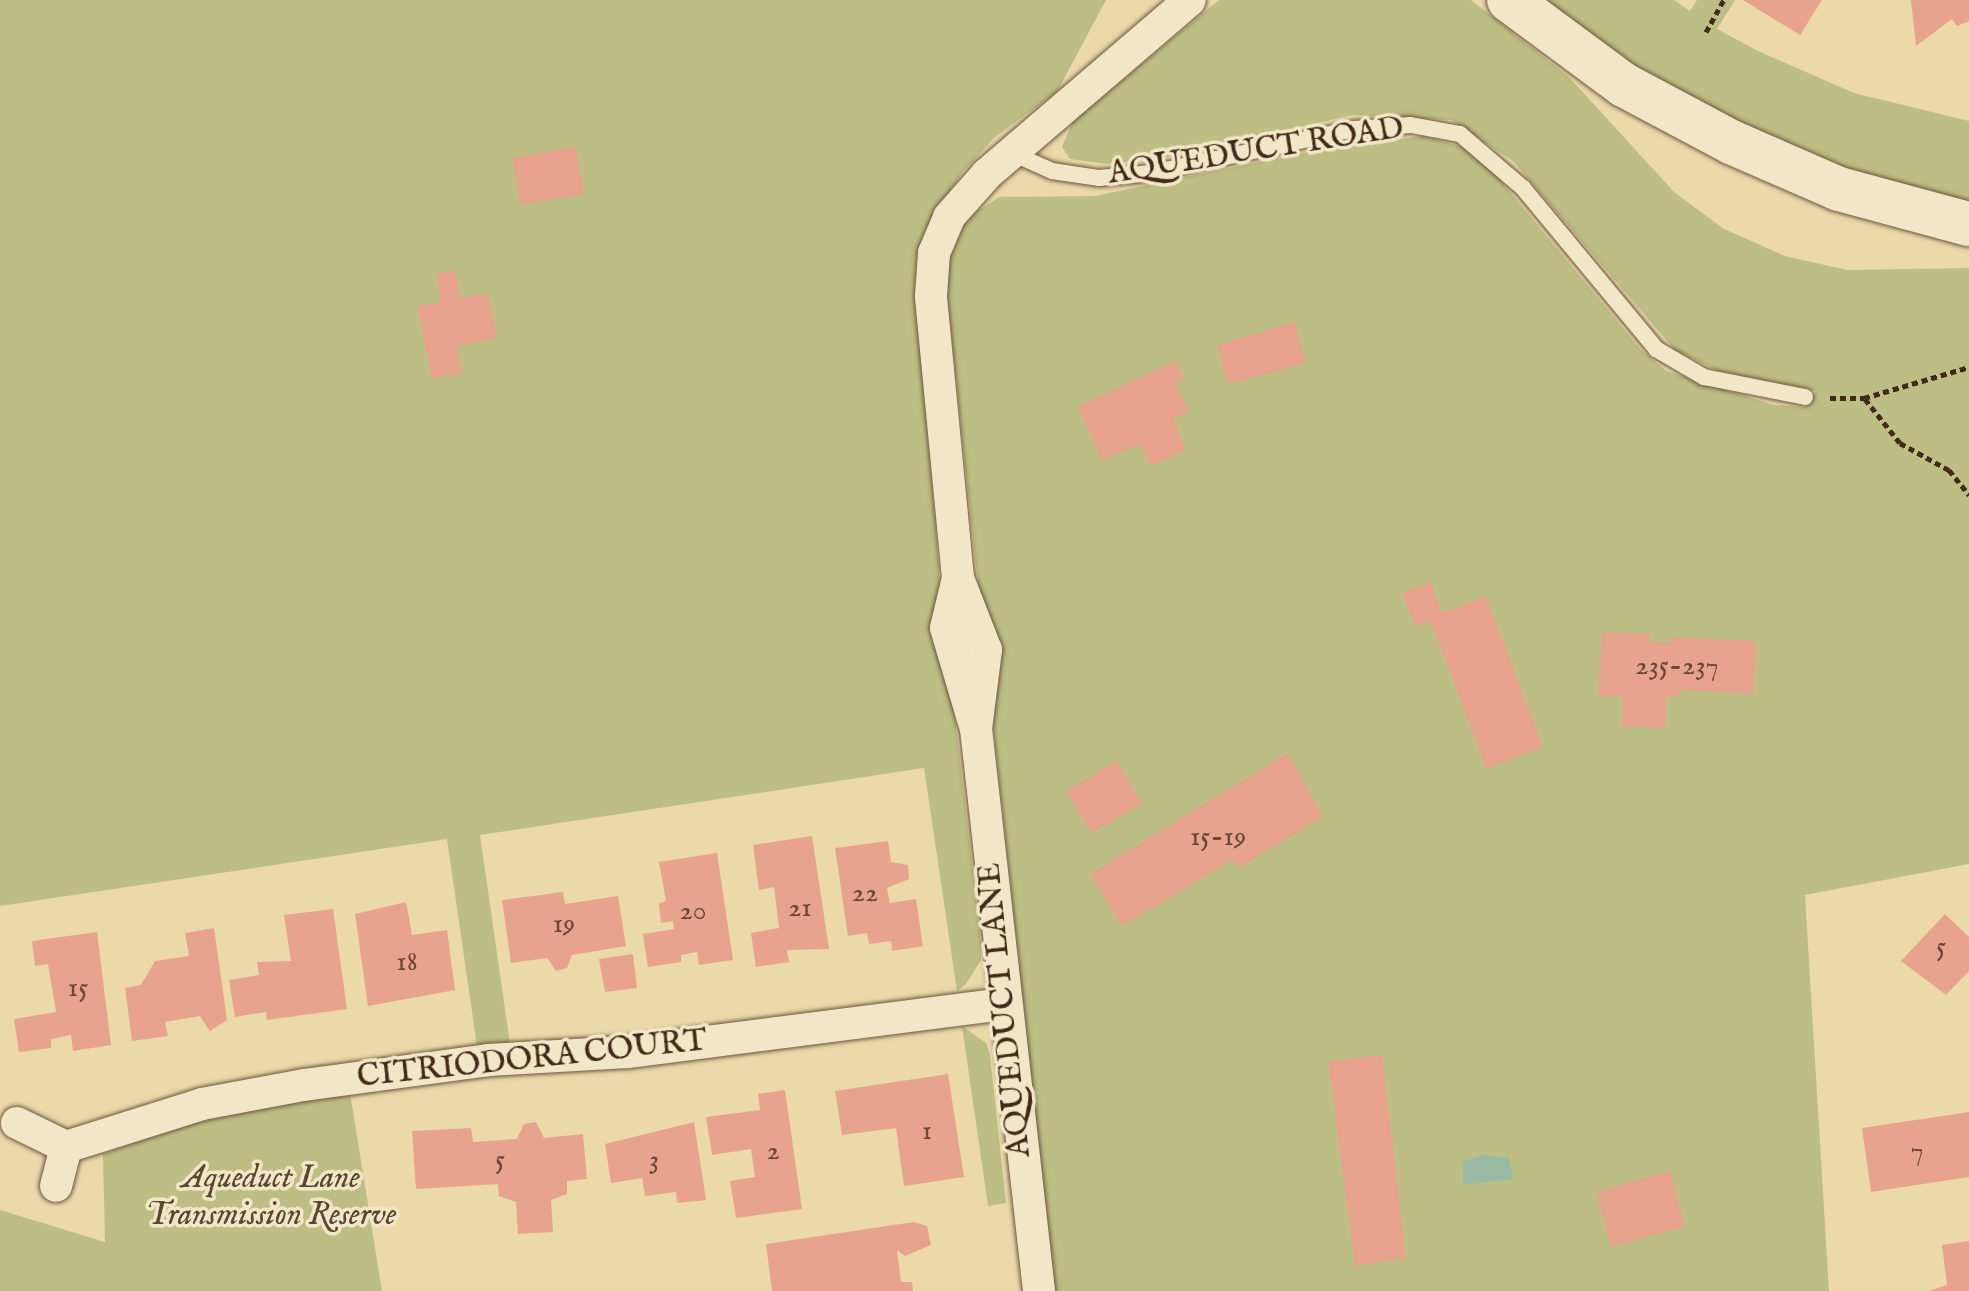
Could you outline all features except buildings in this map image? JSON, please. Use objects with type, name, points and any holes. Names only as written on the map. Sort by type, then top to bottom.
[{"type":"main road","points":[[1509,0],[1624,85],[1731,142],[1839,189],[1969,224]]},
{"type":"street","name":"AQUEDUCT LANE","points":[[1039,1291],[1004,1004],[976,729],[946,628],[958,578],[931,296],[934,253],[958,205],[1012,153],[1190,0]]},
{"type":"street","name":"CITRIODORA COURT","points":[[66,1147],[202,1104],[304,1085],[488,1060],[628,1052],[1004,1004]]},
{"type":"street","points":[[17,1123],[66,1147],[56,1186]]},
{"type":"lane","name":"AQUEDUCT ROAD","points":[[1012,153],[1052,171],[1099,178],[1152,173],[1368,128],[1411,125],[1460,134],[1523,188],[1656,349],[1704,377],[1805,397]]},
{"type":"path","points":[[1706,32],[1724,0]]},
{"type":"path","points":[[1805,397],[1864,398],[1969,367]]},
{"type":"path","points":[[1864,398],[1900,443],[1949,470],[1969,495]]},
{"type":"green space","points":[[0,0],[1106,0],[1057,92],[995,137],[962,173],[936,212],[917,264],[940,588],[981,943],[981,960],[966,984],[957,991],[924,768],[480,835],[510,1044],[477,1046],[447,839],[0,906]]},
{"type":"green space","points":[[1219,0],[1471,0],[1569,77],[1674,192],[1724,229],[1785,256],[1847,270],[1969,268],[1969,864],[1805,895],[1829,1291],[1054,1291],[947,294],[946,268],[966,219],[999,197],[1095,196],[1307,152],[1423,136],[1466,148],[1485,162],[1641,350],[1666,371],[1774,405],[1805,407],[1816,391],[1718,371],[1675,350],[1513,161],[1451,120],[1353,115],[1162,158],[1107,164],[1070,159],[1062,147],[1073,121]]},
{"type":"green space","points":[[1541,0],[1674,0],[1690,11],[1697,0],[1735,0],[1717,29],[1758,51],[1854,93],[1969,121],[1969,206],[1903,190],[1764,138],[1642,72]]},
{"type":"green space","points":[[962,1026],[986,1043],[990,1055],[1006,1203],[988,1206]]},
{"type":"green space","name":"Aqueduct Lane Transmission Reserve","points":[[350,1093],[382,1291],[0,1291],[0,1210],[105,1242],[103,1154],[203,1118]]},
{"type":"shaded area","points":[[1482,1155],[1509,1158],[1513,1179],[1463,1185],[1463,1162]]}]
